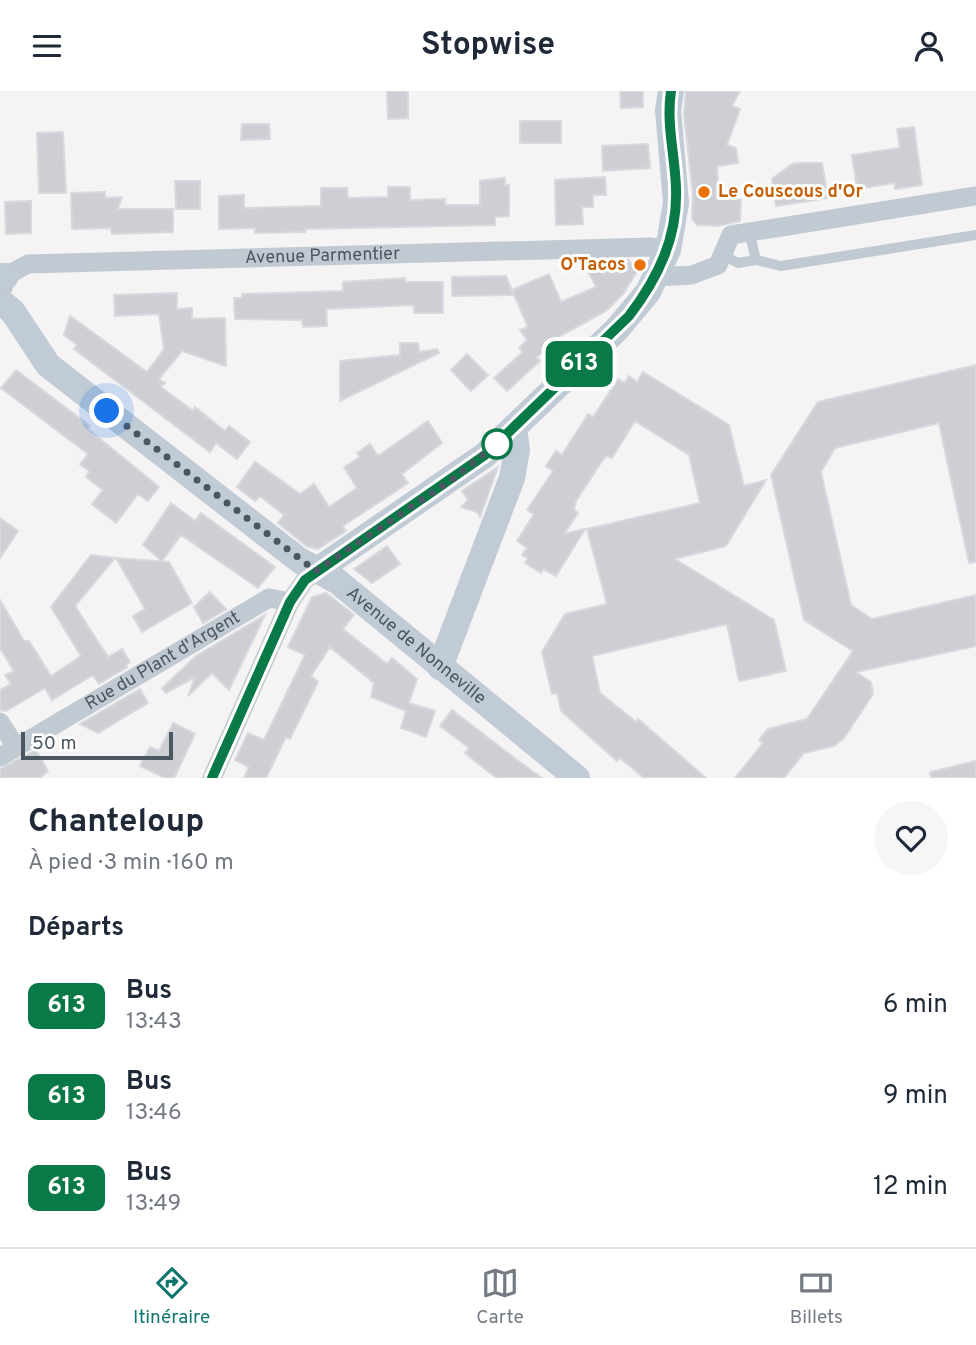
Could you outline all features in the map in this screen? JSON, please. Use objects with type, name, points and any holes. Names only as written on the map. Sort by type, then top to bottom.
[{"type":"street","points":[[212,778],[290,602],[305,580],[485,455],[629,316],[656,277],[668,250],[676,187],[668,110],[671,91]]},
{"type":"street","points":[[656,277],[692,275],[718,265],[731,235],[749,230],[976,196]]},
{"type":"street","name":"Avenue Parmentier","points":[[2,288],[28,264],[651,247],[668,250]]},
{"type":"street","name":"Avenue de Nonneville","points":[[2,288],[13,312],[48,366],[316,571],[337,581],[578,778]]},
{"type":"street","points":[[440,667],[512,478],[517,450],[514,428]]},
{"type":"street","name":"Rue du Plant d'Argent","points":[[8,752],[269,598],[290,602]]},
{"type":"street","points":[[0,722],[8,752]]},
{"type":"lane","points":[[749,230],[756,260]]},
{"type":"lane","points":[[726,245],[729,258],[738,263],[756,260],[781,265],[976,235]]},
{"type":"building","points":[[387,91],[408,91],[408,118],[388,119]]},
{"type":"building","points":[[620,91],[643,91],[643,107],[621,108]]},
{"type":"building","points":[[686,91],[740,91],[732,106],[740,109],[727,145],[736,148],[738,163],[717,166],[719,196],[741,200],[740,221],[718,226],[697,225],[692,219],[693,195],[684,115]]},
{"type":"building","points":[[520,121],[561,121],[561,143],[520,143]]},
{"type":"building","points":[[242,124],[269,124],[270,139],[241,140]]},
{"type":"building","points":[[914,127],[922,185],[895,189],[895,183],[857,189],[852,155],[900,148],[897,129]]},
{"type":"building","points":[[63,132],[66,193],[39,193],[37,133]]},
{"type":"building","points":[[648,144],[650,168],[603,171],[602,146]]},
{"type":"building","points":[[822,163],[828,198],[776,206],[772,179],[792,164]]},
{"type":"building","points":[[605,177],[606,195],[593,195],[593,207],[582,207],[583,224],[556,225],[555,180]]},
{"type":"building","points":[[505,178],[505,185],[509,185],[509,216],[495,217],[495,225],[305,229],[305,232],[255,233],[255,228],[219,229],[219,196],[244,195],[244,208],[321,206],[321,188],[347,188],[348,198],[388,197],[388,187],[410,187],[410,200],[445,199],[445,205],[480,205],[480,181]]},
{"type":"building","points":[[175,181],[200,181],[200,209],[176,209]]},
{"type":"building","points":[[105,192],[105,198],[122,197],[118,209],[173,209],[173,232],[112,234],[111,228],[72,229],[71,193]]},
{"type":"building","points":[[31,201],[31,233],[6,234],[5,202]]},
{"type":"building","points":[[629,260],[636,273],[623,294],[606,311],[560,336],[563,341],[536,357],[540,361],[507,391],[494,378],[523,352],[519,348],[527,340],[520,330],[528,327],[512,290],[549,274],[561,302],[596,287],[583,261]]},
{"type":"building","points":[[506,276],[514,295],[452,296],[452,277]]},
{"type":"building","points":[[405,278],[405,282],[443,282],[443,313],[414,313],[414,305],[326,309],[327,326],[303,327],[302,320],[235,319],[234,298],[242,298],[242,294],[343,291],[343,282]]},
{"type":"building","points":[[177,293],[177,309],[192,308],[192,319],[225,318],[226,366],[182,351],[159,379],[165,383],[161,387],[193,411],[195,407],[225,431],[229,426],[250,442],[237,459],[216,443],[210,452],[74,349],[77,345],[64,335],[70,316],[147,372],[164,349],[159,314],[115,316],[114,295]]},
{"type":"building","points":[[400,343],[418,343],[419,352],[437,349],[439,353],[340,401],[340,361],[400,355]]},
{"type":"building","points":[[467,354],[488,375],[471,391],[451,370]]},
{"type":"building","points":[[976,365],[976,562],[969,563],[939,423],[835,448],[821,472],[851,605],[872,619],[976,595],[976,646],[856,672],[871,682],[873,694],[844,738],[834,746],[804,753],[784,778],[735,778],[763,743],[759,740],[768,729],[807,719],[853,651],[804,620],[771,475],[818,402]]},
{"type":"building","points":[[16,370],[90,426],[88,429],[159,487],[148,501],[138,494],[116,523],[92,504],[103,490],[86,477],[89,471],[80,464],[88,454],[1,388]]},
{"type":"building","points":[[643,372],[729,425],[744,486],[766,480],[726,546],[675,559],[774,620],[786,671],[739,681],[727,624],[592,656],[600,693],[636,722],[638,719],[706,778],[644,778],[620,758],[617,761],[561,711],[557,693],[552,694],[542,652],[565,614],[607,604],[587,529],[700,503],[689,455],[635,421],[612,458],[607,456],[602,461],[576,501],[574,510],[578,513],[564,534],[585,529],[556,576],[543,569],[541,573],[525,563],[528,558],[522,555],[527,548],[517,541],[534,514],[527,510],[553,471],[546,466],[556,451],[562,455],[588,414],[593,417],[618,379],[625,383],[629,376],[637,382]]},
{"type":"building","points":[[428,421],[442,443],[402,474],[408,483],[343,526],[346,531],[318,549],[308,547],[278,523],[284,515],[260,496],[255,501],[237,487],[255,462],[300,494],[314,484],[329,507],[357,488],[344,467],[360,457],[357,453],[370,444],[378,456]]},
{"type":"building","points":[[498,467],[480,517],[477,512],[461,507],[468,500],[462,491]]},
{"type":"building","points":[[171,503],[195,521],[201,513],[275,567],[258,588],[181,535],[162,561],[143,545]]},
{"type":"building","points":[[0,518],[18,531],[0,558]]},
{"type":"building","points":[[387,546],[400,564],[372,583],[354,569]]},
{"type":"building","points":[[91,555],[115,558],[75,606],[108,657],[122,649],[130,662],[127,667],[99,684],[93,675],[52,700],[45,688],[6,711],[0,710],[0,690],[11,684],[5,675],[14,671],[0,648],[0,600],[24,641],[29,641],[51,676],[81,656],[51,607]]},
{"type":"building","points":[[116,558],[169,562],[192,603],[142,632],[133,616],[145,609]]},
{"type":"building","points":[[210,592],[226,609],[203,623],[194,607]]},
{"type":"building","points":[[326,593],[354,615],[343,629],[387,664],[392,658],[417,679],[409,703],[435,711],[426,737],[401,728],[406,711],[371,697],[374,683],[330,647],[311,676],[318,682],[290,739],[286,737],[266,778],[244,778],[249,767],[235,760],[248,733],[264,740],[305,655],[288,647],[312,597]]},
{"type":"building","points":[[265,615],[229,690],[212,673],[188,696],[195,677],[166,693],[162,688],[196,656]]},
{"type":"building","points":[[140,689],[148,703],[98,733],[80,724]]},
{"type":"building","points":[[452,710],[542,778],[497,778],[486,770],[465,753],[469,748],[440,726]]},
{"type":"building","points":[[173,723],[195,734],[174,778],[165,778],[140,766],[150,747],[159,751]]},
{"type":"building","points":[[36,750],[48,771],[40,778],[0,778],[0,769]]},
{"type":"building","points":[[976,761],[976,778],[931,778],[930,772]]},
{"type":"bus line","name":"613","points":[[212,778],[280,630],[290,602],[305,580],[485,455],[629,316],[648,292],[668,250],[676,203],[668,110],[671,91]]},
{"type":"place","name":"Le Couscous d'Or","points":[[704,192]]},
{"type":"place","name":"O'Tacos","points":[[640,265]]},
{"type":"route","points":[[107,411],[316,571],[454,478],[501,440],[497,444]]}]
